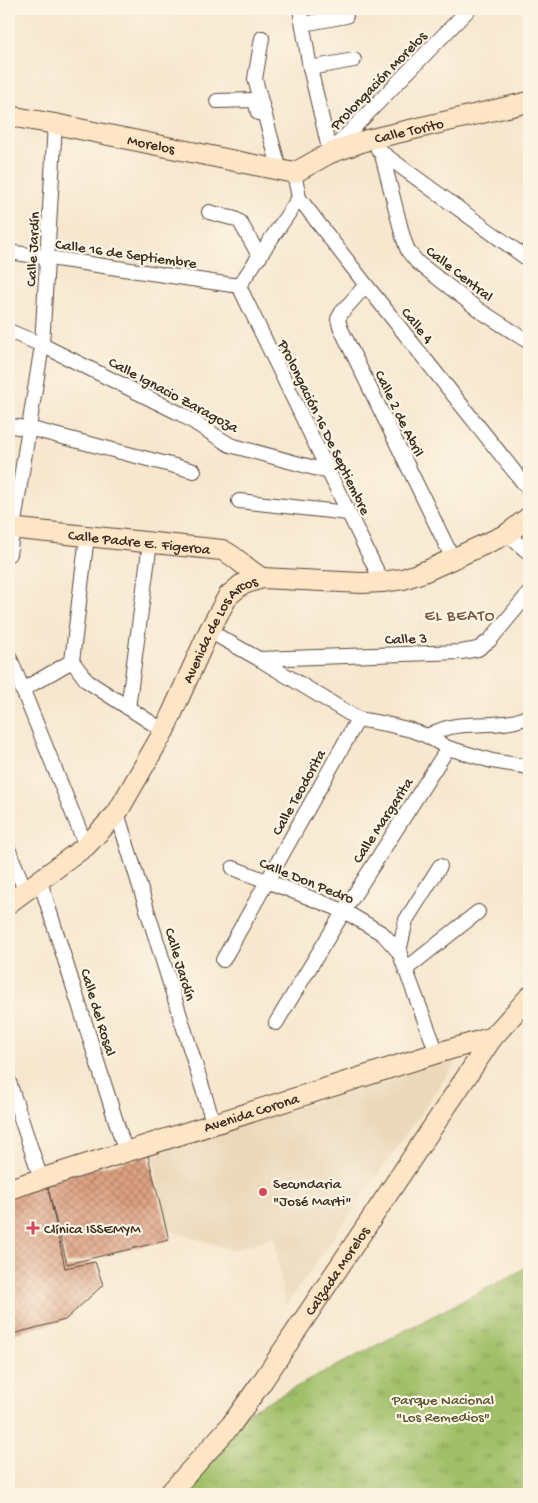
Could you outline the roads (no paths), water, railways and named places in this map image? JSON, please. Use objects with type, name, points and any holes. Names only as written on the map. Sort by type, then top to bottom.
[{"type":"main road","name":"Calle Torito","points":[[281,171],[330,152],[374,146],[529,102]]},
{"type":"main road","name":"Morelos","points":[[9,116],[281,171]]},
{"type":"main road","name":"Avenida de Los Arcos","points":[[9,903],[86,846],[117,813],[164,731],[209,631],[228,596],[241,585],[262,578],[362,583],[382,582],[426,571],[507,534],[529,517]]},
{"type":"main road","name":"Calle Padre E. Figeroa","points":[[10,528],[222,550],[231,554],[250,572],[262,578]]},
{"type":"main road","name":"Calzada Morelos","points":[[169,1494],[231,1425],[262,1382],[493,1037],[529,996]]},
{"type":"main road","name":"Avenida Corona","points":[[9,1189],[437,1053],[493,1037]]},
{"type":"street","points":[[300,9],[310,68],[330,152]]},
{"type":"street","name":"Prolongación Morelos","points":[[330,152],[469,9]]},
{"type":"street","points":[[303,24],[346,16]]},
{"type":"street","points":[[262,38],[255,79],[281,171]]},
{"type":"street","points":[[310,68],[354,60]]},
{"type":"street","points":[[217,101],[255,100],[281,171]]},
{"type":"street","name":"Calle Jardín","points":[[9,554],[10,528],[42,345],[55,124]]},
{"type":"street","points":[[374,146],[529,260]]},
{"type":"street","name":"Calle Central","points":[[374,146],[408,251],[417,262],[480,310],[529,342]]},
{"type":"street","name":"Calle 4","points":[[281,171],[299,198],[366,285],[529,490]]},
{"type":"street","points":[[239,286],[299,198]]},
{"type":"street","points":[[209,212],[240,222],[260,257]]},
{"type":"street","name":"Calle 16 de Septiembre","points":[[9,252],[239,286]]},
{"type":"street","name":"Calle 2 de Abril","points":[[366,285],[342,312],[338,319],[340,327],[453,559]]},
{"type":"street","name":"Prolongación 16 De Septiembre","points":[[239,286],[382,582]]},
{"type":"street","name":"Calle Ignacio Zaragoza","points":[[9,331],[42,345],[181,414],[230,444],[329,472]]},
{"type":"street","points":[[9,426],[28,428],[194,471]]},
{"type":"street","points":[[239,501],[348,512]]},
{"type":"street","points":[[507,534],[529,553]]},
{"type":"street","points":[[87,536],[72,661],[86,681],[164,731]]},
{"type":"street","points":[[128,708],[150,543]]},
{"type":"street","name":"Calle 3","points":[[259,659],[460,652],[478,649],[490,640],[529,593]]},
{"type":"street","points":[[209,631],[358,719],[386,724],[427,736],[448,748],[492,761],[529,767]]},
{"type":"street","points":[[9,656],[86,846]]},
{"type":"street","points":[[22,690],[72,661]]},
{"type":"street","points":[[427,736],[443,728],[512,722],[526,718],[529,715]]},
{"type":"street","name":"Calle Teodorita","points":[[224,960],[358,719]]},
{"type":"street","name":"Calle Margarita","points":[[276,1023],[344,911],[448,748]]},
{"type":"street","name":"Calle Jardín","points":[[117,813],[214,1124]]},
{"type":"street","name":"Calle del Rosal","points":[[9,851],[33,885],[126,1153]]},
{"type":"street","points":[[399,952],[406,920],[440,866]]},
{"type":"street","name":"Calle Don Pedro","points":[[233,868],[344,911],[383,934],[399,952],[437,1053]]},
{"type":"street","points":[[406,969],[478,912]]},
{"type":"street","points":[[9,1082],[41,1179]]},
{"type":"place","name":"Secundaria \"José Marti\"","points":[[263,1192]]},
{"type":"place","name":"Clínica ISSEMYM","points":[[33,1228]]},
{"type":"district","name":"EL BEATO","points":[[460,614]]},
{"type":"park label","name":"Parque Nacional \"Los Remedios\"","points":[[443,1408]]}]
